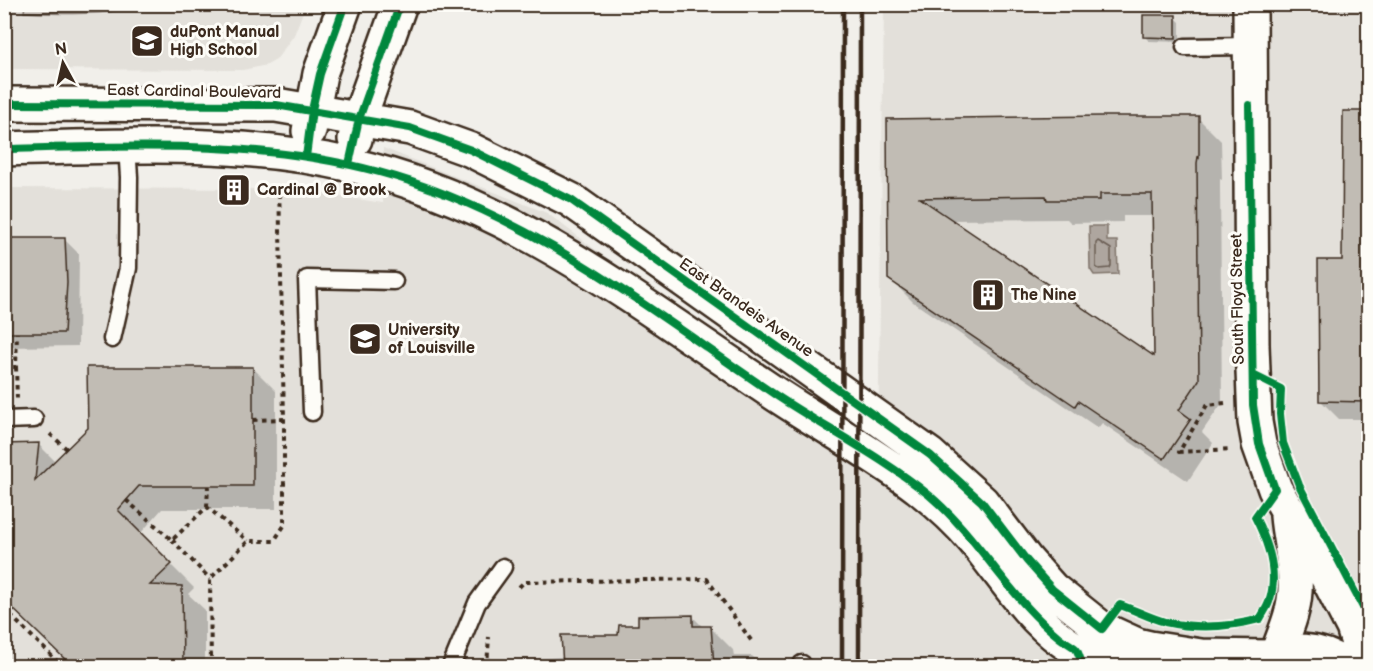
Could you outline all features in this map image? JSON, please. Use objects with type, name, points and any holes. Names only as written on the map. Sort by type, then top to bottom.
[{"type":"main road","points":[[306,156],[312,110],[320,74],[345,4]]},
{"type":"main road","points":[[349,164],[359,119],[400,4]]},
{"type":"main road","name":"South Floyd Street","points":[[1250,4],[1253,405],[1257,433],[1265,464],[1275,489],[1304,532],[1353,627],[1365,666]]},
{"type":"main road","name":"East Cardinal Boulevard","points":[[4,104],[276,105],[312,110]]},
{"type":"main road","name":"East Brandeis Avenue","points":[[312,110],[410,128],[471,150],[571,200],[930,455],[982,502],[1027,561],[1052,589],[1102,629],[1137,645],[1201,656],[1266,659],[1300,651],[1335,659],[1346,666]]},
{"type":"main road","points":[[4,149],[127,146],[263,150],[349,164],[439,191],[521,229],[573,258],[772,392],[903,476],[930,496],[973,539],[1034,615],[1064,641],[1089,658],[1122,666]]},
{"type":"main road","name":"South Floyd Street","points":[[1266,659],[1291,615],[1295,592],[1295,574],[1286,508]]},
{"type":"lane","points":[[1185,47],[1250,46]]},
{"type":"lane","points":[[112,339],[129,268],[127,146]]},
{"type":"lane","points":[[312,412],[307,279],[394,281]]},
{"type":"lane","points":[[4,420],[34,419]]},
{"type":"lane","points":[[451,666],[477,603],[503,567]]},
{"type":"path","points":[[207,507],[248,541],[274,541],[284,526],[279,182],[306,156]]},
{"type":"path","points":[[4,367],[16,367],[17,333]]},
{"type":"path","points":[[1225,402],[1207,405],[1179,452],[1235,449]]},
{"type":"path","points":[[254,420],[284,419]]},
{"type":"path","points":[[172,540],[207,507],[208,486]]},
{"type":"path","points":[[126,500],[172,540],[210,579],[211,666]]},
{"type":"path","points":[[210,579],[248,541]]},
{"type":"path","points":[[516,590],[524,582],[707,579],[753,643]]},
{"type":"path","points":[[4,609],[62,666]]},
{"type":"path","points":[[487,666],[490,626]]},
{"type":"shaded area","points":[[25,4],[142,5],[99,13],[69,14],[24,12]]},
{"type":"shaded area","name":"duPont Manual High School","points":[[5,5],[309,5],[306,12],[303,12],[294,35],[276,60],[267,65],[243,70],[5,69]]},
{"type":"shaded area","name":"University of Louisville","points":[[884,5],[1368,5],[1368,666],[5,666],[5,188],[293,189],[383,203],[383,148],[547,213],[609,260],[765,364],[878,450]]},
{"type":"water","points":[[1089,226],[1107,226],[1107,241],[1117,241],[1118,274],[1094,275],[1090,269]]},
{"type":"building","points":[[1143,15],[1176,15],[1176,38],[1143,37]]},
{"type":"building","points":[[1343,111],[1368,111],[1368,402],[1319,401],[1318,260],[1342,260]]},
{"type":"building","name":"The Nine","points":[[1199,116],[1197,163],[1199,380],[1179,410],[1191,419],[1164,459],[1078,401],[1075,406],[888,279],[887,119]],"holes":[[[1100,194],[1152,194],[1154,356],[920,198],[1046,196],[1047,200],[1100,200]]]},
{"type":"building","points":[[4,238],[65,238],[67,282],[64,333],[4,333]]},
{"type":"building","points":[[87,367],[253,367],[253,486],[139,486],[118,510],[172,564],[150,585],[182,586],[183,666],[72,666],[4,600],[4,444],[39,443],[35,480],[88,428]]},
{"type":"building","points":[[693,615],[693,626],[711,626],[714,666],[563,666],[561,635],[618,635],[619,625],[638,625],[638,616]]},
{"type":"railway","points":[[842,666],[843,4]]},
{"type":"railway","points":[[859,666],[860,4]]},
{"type":"cycle path","points":[[306,157],[312,110],[320,74],[345,4]]},
{"type":"cycle path","points":[[349,164],[359,119],[400,4]]},
{"type":"cycle path","points":[[4,104],[276,105],[410,128],[471,150],[571,200],[930,455],[982,502],[1027,561],[1052,589],[1102,629],[1120,605],[1165,622],[1189,626],[1213,626],[1260,619],[1269,602],[1273,580],[1271,558],[1255,517],[1275,489],[1259,444],[1253,405],[1249,105]]},
{"type":"cycle path","points":[[4,149],[145,146],[240,149],[287,154],[333,161],[379,172],[434,190],[486,212],[587,267],[777,396],[911,481],[956,521],[1036,616],[1076,649],[1083,666]]},
{"type":"cycle path","points":[[1253,375],[1281,389],[1280,414],[1283,443],[1299,485],[1368,617]]},
{"type":"place","name":"duPont Manual High School","points":[[147,41]]},
{"type":"place","name":"Cardinal @ Brook","points":[[234,190]]},
{"type":"place","name":"The Nine","points":[[988,295]]},
{"type":"place","name":"University of Louisville","points":[[365,339]]}]
